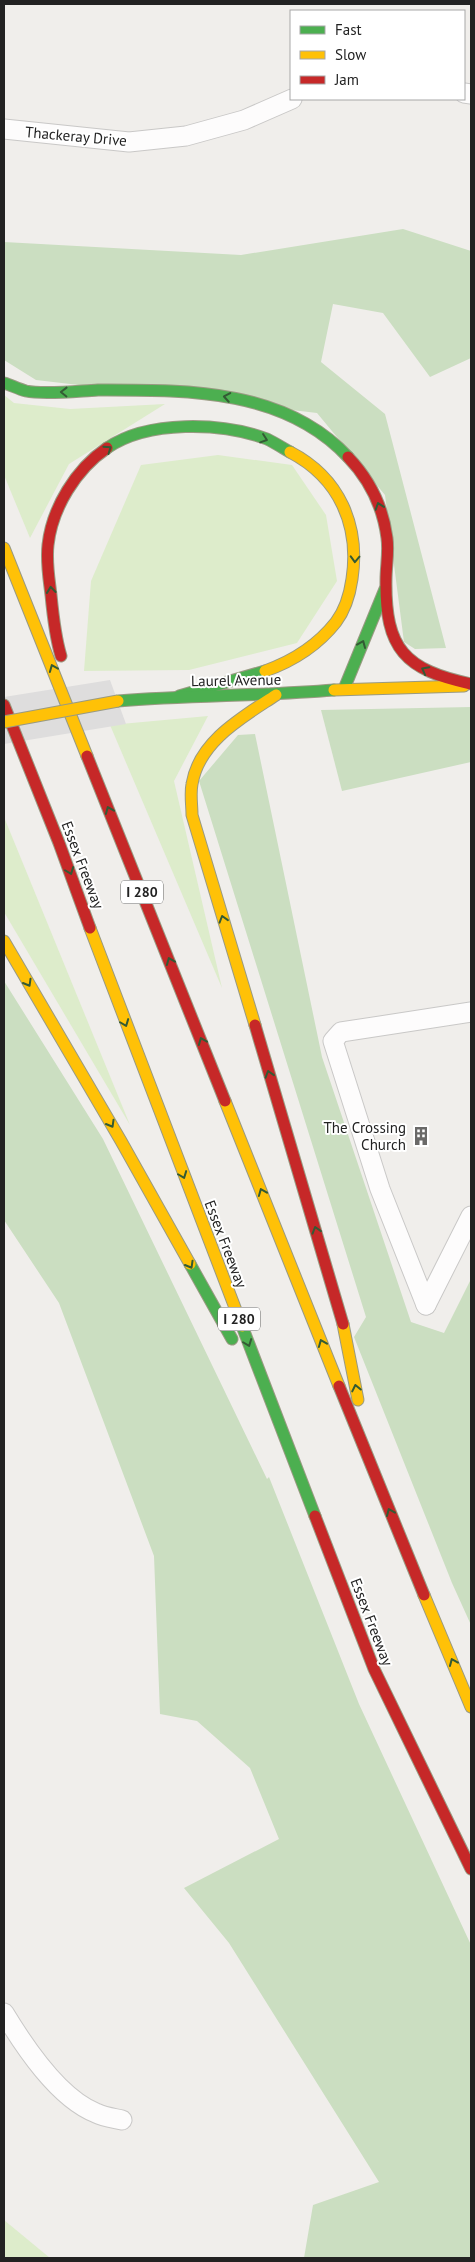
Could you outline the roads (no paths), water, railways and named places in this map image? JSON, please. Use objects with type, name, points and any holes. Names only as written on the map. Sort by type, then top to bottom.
[{"type":"main road","points":[[4,383],[27,391],[207,393],[268,406],[290,414],[335,442],[367,480],[376,497],[387,538],[386,587],[393,637],[403,654],[413,664],[440,679],[471,685]]},
{"type":"main road","points":[[97,778],[56,639],[47,556],[50,530],[69,487],[108,447],[154,429],[173,426],[222,428],[284,446],[312,464],[334,488],[349,516],[355,541],[355,568],[351,587],[341,614],[324,637],[304,654],[272,669],[179,696]]},
{"type":"main road","name":"I 280","points":[[4,548],[372,1470],[471,1707]]},
{"type":"main road","points":[[344,689],[386,587]]},
{"type":"main road","name":"Laurel Avenue","points":[[4,722],[118,701],[179,696],[276,695],[344,689],[471,685]]},
{"type":"main road","points":[[276,695],[222,731],[202,758],[192,780],[192,815],[340,1310],[372,1470]]},
{"type":"main road","name":"Essex Freeway","points":[[4,705],[59,843],[120,1011],[374,1669],[471,1869]]},
{"type":"main road","points":[[10,752],[59,843]]},
{"type":"main road","points":[[4,941],[121,1141],[276,1416]]},
{"type":"street","name":"Thackeray Drive","points":[[4,129],[129,142],[176,137],[244,120],[290,100]]},
{"type":"street","points":[[471,1012],[341,1032],[333,1042],[380,1189],[426,1305],[471,1216]]},
{"type":"street","points":[[4,2012],[22,2041],[63,2092],[95,2113],[122,2120]]},
{"type":"place","name":"The Crossing Church","points":[[421,1136]]}]
